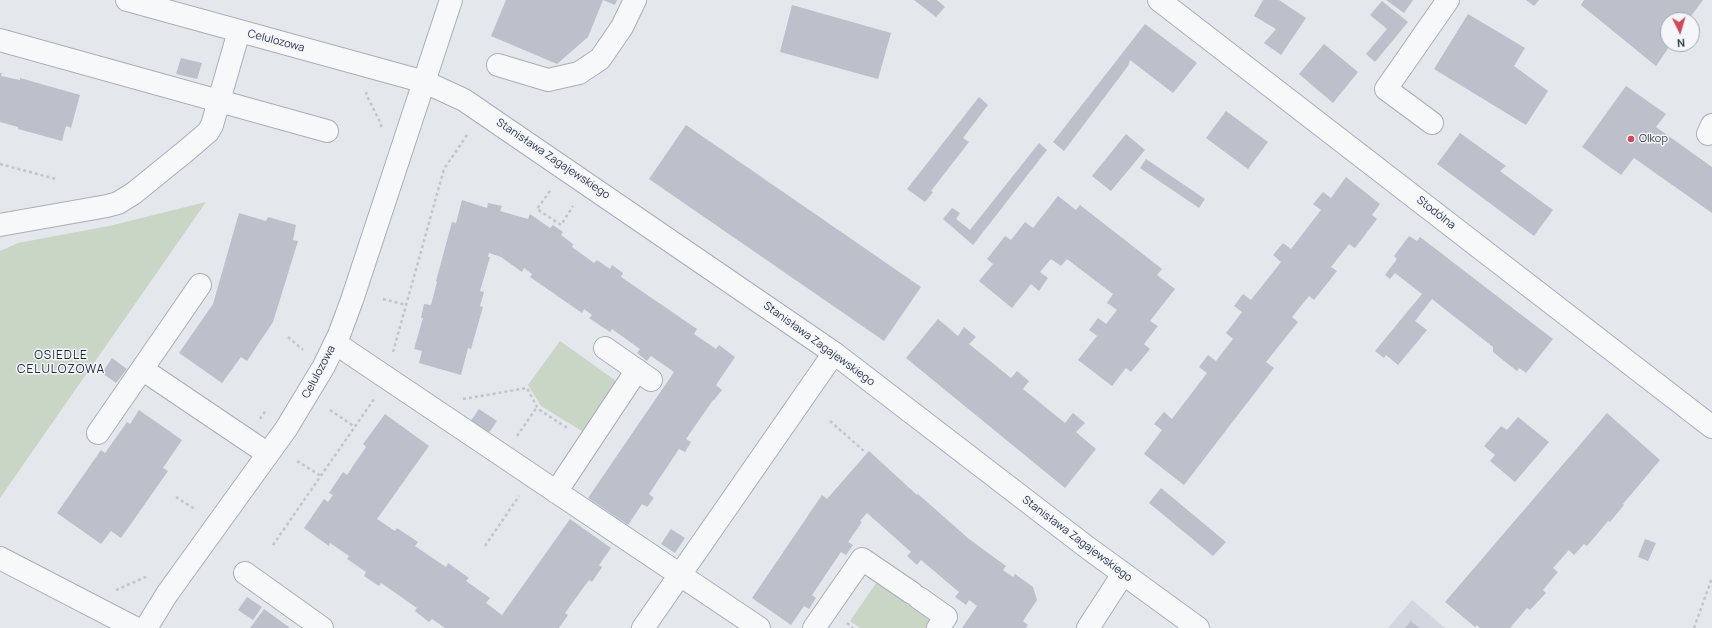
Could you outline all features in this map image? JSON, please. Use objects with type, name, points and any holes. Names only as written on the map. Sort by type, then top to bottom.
[{"type":"street","name":"Celulozowa","points":[[127,0],[425,82]]},
{"type":"street","name":"Celulozowa","points":[[146,628],[167,594],[268,454],[304,400],[335,343],[352,300],[451,0]]},
{"type":"street","points":[[498,65],[548,80],[579,73],[600,59],[622,27],[635,0]]},
{"type":"street","name":"Stodólna","points":[[1159,0],[1712,426]]},
{"type":"street","points":[[1432,123],[1386,89],[1448,0]]},
{"type":"street","points":[[0,225],[108,206],[125,199],[208,132],[216,118],[239,31]]},
{"type":"street","points":[[0,40],[220,100],[326,131]]},
{"type":"street","name":"Stanisława Zagajewskiego","points":[[425,82],[464,100],[482,111],[834,353],[1123,574],[1198,628]]},
{"type":"street","points":[[98,433],[200,285]]},
{"type":"street","points":[[335,343],[759,628]]},
{"type":"street","points":[[556,492],[589,442],[644,375],[605,348]]},
{"type":"street","points":[[643,628],[834,353]]},
{"type":"street","points":[[142,369],[268,454]]},
{"type":"street","points":[[0,558],[135,628]]},
{"type":"street","points":[[814,628],[862,559],[946,617],[938,628]]},
{"type":"street","points":[[245,573],[322,628]]},
{"type":"street","points":[[1088,628],[1123,574]]},
{"type":"path","points":[[368,87],[366,94],[381,124],[381,133]]},
{"type":"path","points":[[273,545],[355,426],[386,377],[444,169],[467,135]]},
{"type":"path","points":[[0,164],[56,179]]},
{"type":"path","points":[[550,191],[537,210],[561,225],[573,206]]},
{"type":"path","points":[[383,299],[406,305]]},
{"type":"path","points":[[288,337],[303,349],[300,355]]},
{"type":"path","points":[[427,405],[527,388],[537,407],[589,442]]},
{"type":"path","points":[[502,456],[537,407]]},
{"type":"path","points":[[246,439],[267,409]]},
{"type":"path","points":[[330,410],[355,426]]},
{"type":"path","points":[[830,421],[865,452]]},
{"type":"path","points":[[297,461],[321,476]]},
{"type":"path","points":[[485,546],[533,476]]},
{"type":"path","points":[[176,497],[196,510]]},
{"type":"path","points":[[192,516],[200,504]]},
{"type":"path","points":[[111,593],[151,574]]},
{"type":"path","points":[[1694,628],[1712,578]]},
{"type":"shaded area","points":[[1412,600],[1445,628],[1388,628]]},
{"type":"green space","points":[[206,202],[0,498],[0,251],[18,243],[109,226]]},
{"type":"green space","points":[[560,341],[619,383],[585,433],[541,406],[528,385]]},
{"type":"green space","points":[[879,579],[939,618],[932,628],[860,628],[850,621]]},
{"type":"building","points":[[506,0],[603,0],[588,37],[557,64],[491,36]]},
{"type":"building","points":[[603,0],[617,0],[615,5]]},
{"type":"building","points":[[914,0],[937,0],[945,7],[936,17]]},
{"type":"building","points":[[1263,0],[1279,0],[1306,18],[1281,55],[1264,43],[1276,29],[1254,16]]},
{"type":"building","points":[[1386,0],[1413,0],[1404,13]]},
{"type":"building","points":[[1526,0],[1539,0],[1534,6]]},
{"type":"building","points":[[1584,0],[1703,0],[1694,12],[1660,12],[1660,52],[1666,52],[1656,66],[1581,5]]},
{"type":"building","points":[[1382,1],[1408,22],[1375,62],[1366,54],[1387,29],[1370,15]]},
{"type":"building","points":[[792,5],[891,33],[878,79],[780,52]]},
{"type":"building","points":[[1468,14],[1525,48],[1514,66],[1548,91],[1526,125],[1434,69]]},
{"type":"building","points":[[1145,24],[1197,63],[1173,93],[1130,60],[1128,66],[1064,151],[1053,142]]},
{"type":"building","points":[[1324,44],[1358,72],[1333,103],[1299,74]]},
{"type":"building","points":[[181,58],[202,63],[197,79],[176,74]]},
{"type":"building","points":[[0,73],[2,73],[1,76],[20,80],[20,78],[80,95],[71,128],[66,126],[62,141],[18,129],[18,127],[0,122]]},
{"type":"building","points":[[1626,86],[1666,114],[1656,127],[1712,167],[1712,213],[1634,158],[1621,175],[1582,147]]},
{"type":"building","points":[[979,97],[988,105],[963,138],[969,142],[931,191],[933,192],[925,202],[907,189]]},
{"type":"building","points":[[1226,111],[1268,142],[1248,169],[1206,138]]},
{"type":"building","points":[[686,125],[921,287],[884,341],[649,179]]},
{"type":"building","points":[[1460,133],[1506,166],[1500,171],[1553,210],[1534,236],[1437,164]]},
{"type":"building","points":[[1126,134],[1145,150],[1111,191],[1092,176]]},
{"type":"building","points":[[1039,143],[1047,150],[973,245],[943,219],[952,208],[960,213],[956,219],[970,230]]},
{"type":"building","points":[[1146,159],[1205,199],[1199,208],[1140,168]]},
{"type":"building","points":[[1346,177],[1380,204],[1372,215],[1377,219],[1355,248],[1349,244],[1331,267],[1337,271],[1314,300],[1309,296],[1292,317],[1298,322],[1266,362],[1274,368],[1184,485],[1144,454],[1162,430],[1154,424],[1164,412],[1172,419],[1207,373],[1199,367],[1208,355],[1216,361],[1233,339],[1226,333],[1242,312],[1234,306],[1243,294],[1251,300],[1281,262],[1273,255],[1283,243],[1291,249],[1321,210],[1313,204],[1323,192],[1331,198]]},
{"type":"building","points":[[1058,196],[1076,210],[1080,205],[1162,269],[1157,275],[1175,289],[1150,321],[1158,326],[1144,344],[1150,349],[1131,372],[1126,368],[1112,386],[1078,360],[1097,336],[1089,330],[1098,318],[1106,324],[1117,310],[1107,303],[1113,294],[1067,259],[1061,266],[1051,259],[1040,272],[1048,278],[1039,291],[1031,284],[1012,308],[979,281],[993,264],[987,259],[1005,236],[1011,240],[1025,222],[1033,228]]},
{"type":"building","points":[[462,200],[487,208],[488,203],[502,206],[500,211],[528,219],[530,214],[550,228],[553,225],[563,232],[561,235],[573,244],[572,247],[594,263],[597,260],[610,269],[612,265],[623,273],[621,277],[697,329],[694,334],[716,349],[719,345],[735,357],[716,385],[722,390],[713,400],[686,439],[691,442],[685,452],[679,449],[649,494],[654,498],[647,507],[642,504],[628,525],[588,498],[674,372],[651,356],[647,361],[637,353],[640,349],[612,329],[610,332],[589,318],[592,315],[584,309],[582,313],[530,277],[532,274],[524,268],[522,272],[501,257],[489,253],[488,257],[490,257],[480,291],[484,292],[480,306],[483,307],[471,349],[468,348],[461,375],[419,363],[422,351],[414,349],[423,318],[421,318],[424,304],[431,305],[452,222],[456,223]]},
{"type":"building","points":[[239,213],[266,221],[268,217],[296,225],[293,240],[298,241],[273,322],[247,361],[241,357],[222,383],[179,353],[213,304]]},
{"type":"building","points":[[1409,236],[1417,241],[1420,237],[1553,339],[1526,373],[1519,368],[1517,371],[1499,357],[1493,352],[1493,347],[1432,299],[1415,321],[1427,330],[1398,365],[1386,355],[1384,358],[1375,351],[1422,294],[1395,273],[1390,279],[1385,275],[1397,259],[1394,256]]},
{"type":"building","points":[[938,319],[958,336],[964,327],[976,337],[969,344],[1011,378],[1017,371],[1029,381],[1023,389],[1065,423],[1073,413],[1085,423],[1076,432],[1096,449],[1065,488],[906,358]]},
{"type":"building","points":[[112,358],[127,369],[116,383],[102,373]]},
{"type":"building","points":[[479,409],[497,421],[486,437],[468,425]]},
{"type":"building","points":[[139,410],[182,440],[163,468],[168,471],[121,538],[111,531],[101,544],[57,513],[101,450],[105,453],[127,422],[130,424]]},
{"type":"building","points":[[1607,413],[1660,460],[1610,522],[1608,521],[1587,546],[1584,544],[1574,555],[1569,550],[1553,568],[1558,572],[1543,590],[1546,593],[1530,610],[1527,608],[1510,628],[1480,628],[1477,625],[1475,627],[1445,602]]},
{"type":"building","points":[[385,414],[429,446],[377,519],[395,531],[397,528],[418,542],[415,546],[446,567],[448,563],[469,578],[466,581],[490,598],[486,603],[502,615],[570,519],[611,548],[599,565],[602,567],[592,582],[589,580],[565,613],[568,615],[559,628],[445,628],[432,619],[429,622],[415,611],[417,608],[381,583],[379,586],[364,576],[366,572],[347,559],[349,556],[330,543],[329,546],[304,528],[324,499],[328,502],[333,495],[329,493],[343,472],[347,475],[366,447],[363,444]]},
{"type":"building","points":[[1518,417],[1549,442],[1515,482],[1490,461],[1495,455],[1484,446],[1501,426],[1507,430]]},
{"type":"building","points":[[869,451],[917,495],[918,494],[969,539],[1006,566],[1003,570],[1013,577],[1015,574],[1033,587],[1037,600],[1023,621],[1028,625],[1026,628],[962,628],[977,606],[969,600],[966,605],[955,597],[959,592],[921,560],[917,565],[907,556],[911,552],[867,513],[860,521],[862,522],[848,542],[853,545],[846,555],[841,552],[812,595],[816,598],[809,609],[804,606],[791,625],[752,598],[822,495],[827,499]]},
{"type":"building","points":[[1161,488],[1226,542],[1213,556],[1149,503]]},
{"type":"building","points":[[671,529],[685,538],[675,553],[661,544]]},
{"type":"building","points":[[1645,539],[1656,543],[1648,561],[1638,557]]},
{"type":"building","points":[[247,597],[262,607],[253,620],[238,610]]},
{"type":"building","points":[[264,609],[290,628],[250,628]]},
{"type":"building","points":[[1411,621],[1419,628],[1405,628]]},
{"type":"place","name":"Olkop","points":[[1631,139]]},
{"type":"district","name":"OSIEDLE CELULOZOWA","points":[[61,363]]}]
